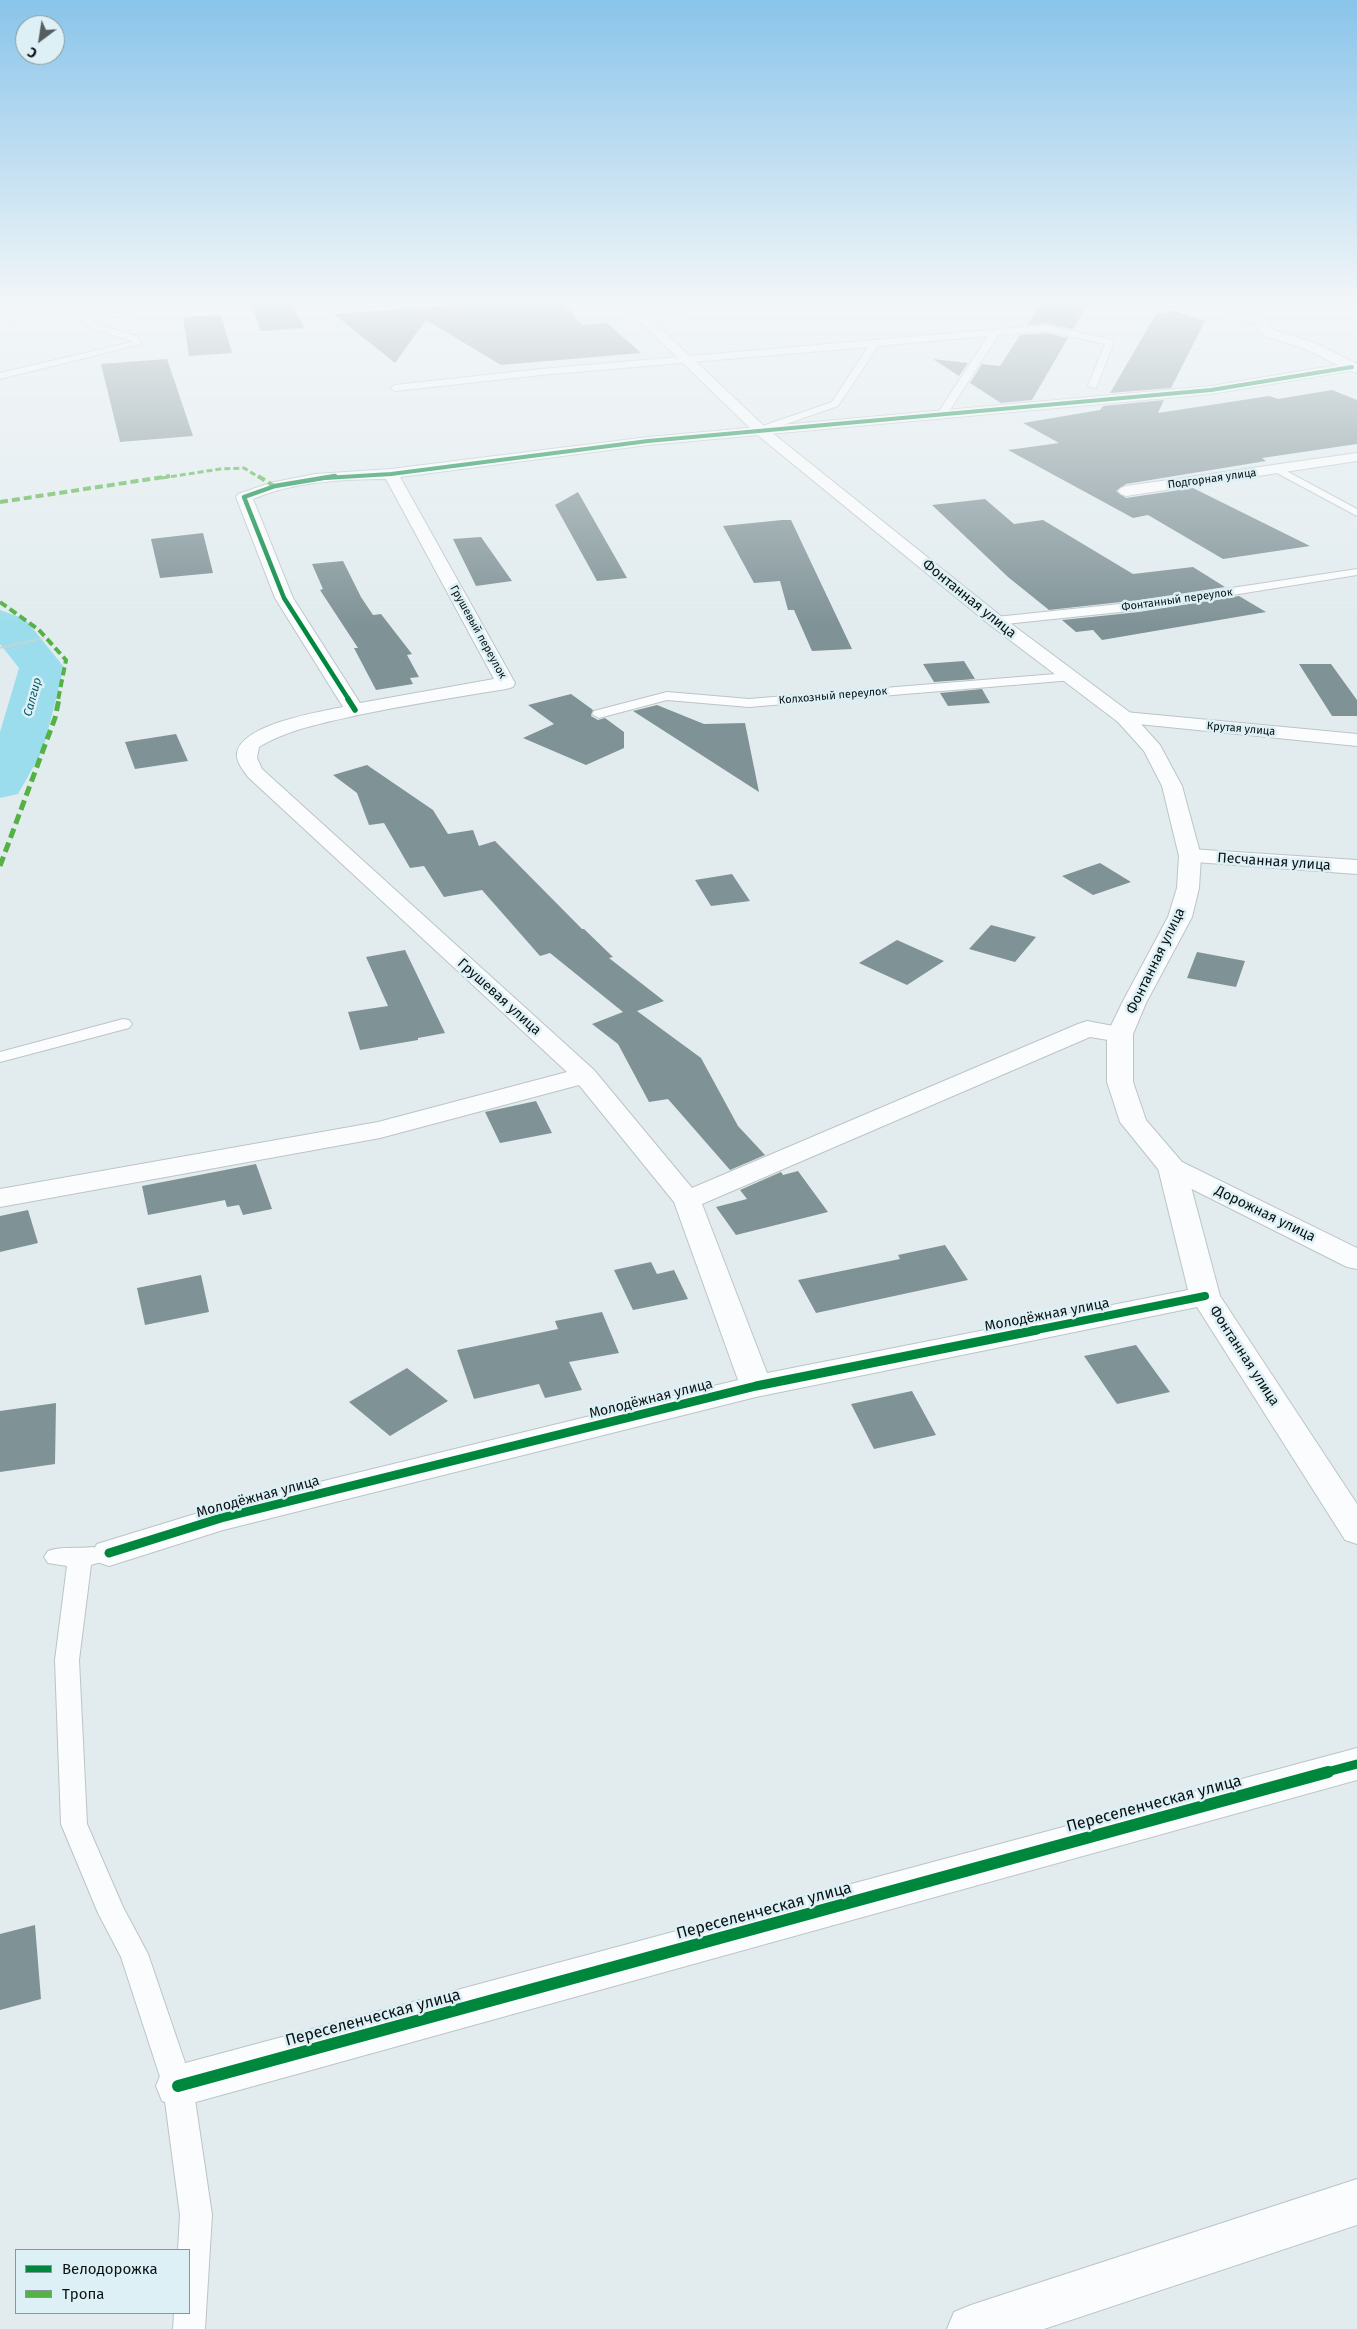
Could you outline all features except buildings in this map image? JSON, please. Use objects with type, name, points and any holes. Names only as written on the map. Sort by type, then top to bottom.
[{"type":"street","name":"Фонтанная улица","points":[[738,409],[760,430],[996,621],[1125,718],[1153,749],[1172,786],[1190,856],[1188,888],[1180,917],[1134,1003],[1120,1034],[1120,1082],[1134,1122],[1172,1168],[1205,1296],[1357,1531]]},
{"type":"street","points":[[355,710],[284,598],[244,497],[258,490],[274,486],[370,473],[391,474],[648,441],[1017,409]]},
{"type":"street","name":"Подгорная улица","points":[[1126,492],[1357,457]]},
{"type":"street","name":"Грушевый переулок","points":[[355,710],[506,683],[391,474]]},
{"type":"street","name":"Грушевая улица","points":[[355,710],[265,733],[252,742],[246,753],[247,763],[255,773],[585,1075],[687,1200],[756,1386]]},
{"type":"street","name":"Крутая улица","points":[[1125,718],[1357,740]]},
{"type":"street","name":"Песчанная улица","points":[[1190,856],[1349,868],[1357,867]]},
{"type":"street","points":[[687,1200],[1087,1029],[1120,1034]]},
{"type":"street","points":[[0,1198],[380,1130],[585,1075]]},
{"type":"street","name":"Дорожная улица","points":[[1172,1168],[1357,1260]]},
{"type":"street","name":"Молодёжная улица","points":[[82,1556],[220,1518],[756,1386],[1205,1296]]},
{"type":"street","name":"Переселенческая улица","points":[[178,2086],[1357,1764]]},
{"type":"street","points":[[971,2329],[1357,2202]]},
{"type":"lane","points":[[760,430],[821,409]]},
{"type":"lane","points":[[941,416],[946,409]]},
{"type":"lane","points":[[1279,470],[1357,513]]},
{"type":"lane","name":"Фонтанный переулок","points":[[996,621],[1139,606],[1357,572]]},
{"type":"lane","name":"Колхозный переулок","points":[[599,714],[667,696],[749,703],[1068,677]]},
{"type":"lane","points":[[0,1057],[123,1024]]},
{"type":"lane","points":[[82,1556],[67,1660],[74,1824],[112,1913],[134,1954],[178,2086],[196,2215],[190,2300]]},
{"type":"lane","points":[[188,2329],[189,2314]]},
{"type":"path","points":[[0,648],[44,638]]},
{"type":"waterway","name":"Салгир","points":[[0,623],[10,628],[42,667],[19,750],[0,783]]},
{"type":"marked path","points":[[0,502],[220,469],[244,468],[274,486]]},
{"type":"marked path","points":[[0,602],[39,630],[66,660],[55,718],[0,866]]},
{"type":"cycle path","points":[[355,710],[284,598],[244,497],[275,486],[315,479],[391,474],[648,441],[1017,409]]},
{"type":"cycle path","points":[[109,1553],[221,1518],[756,1386],[1205,1296]]},
{"type":"cycle path","points":[[178,2086],[1357,1764]]}]
